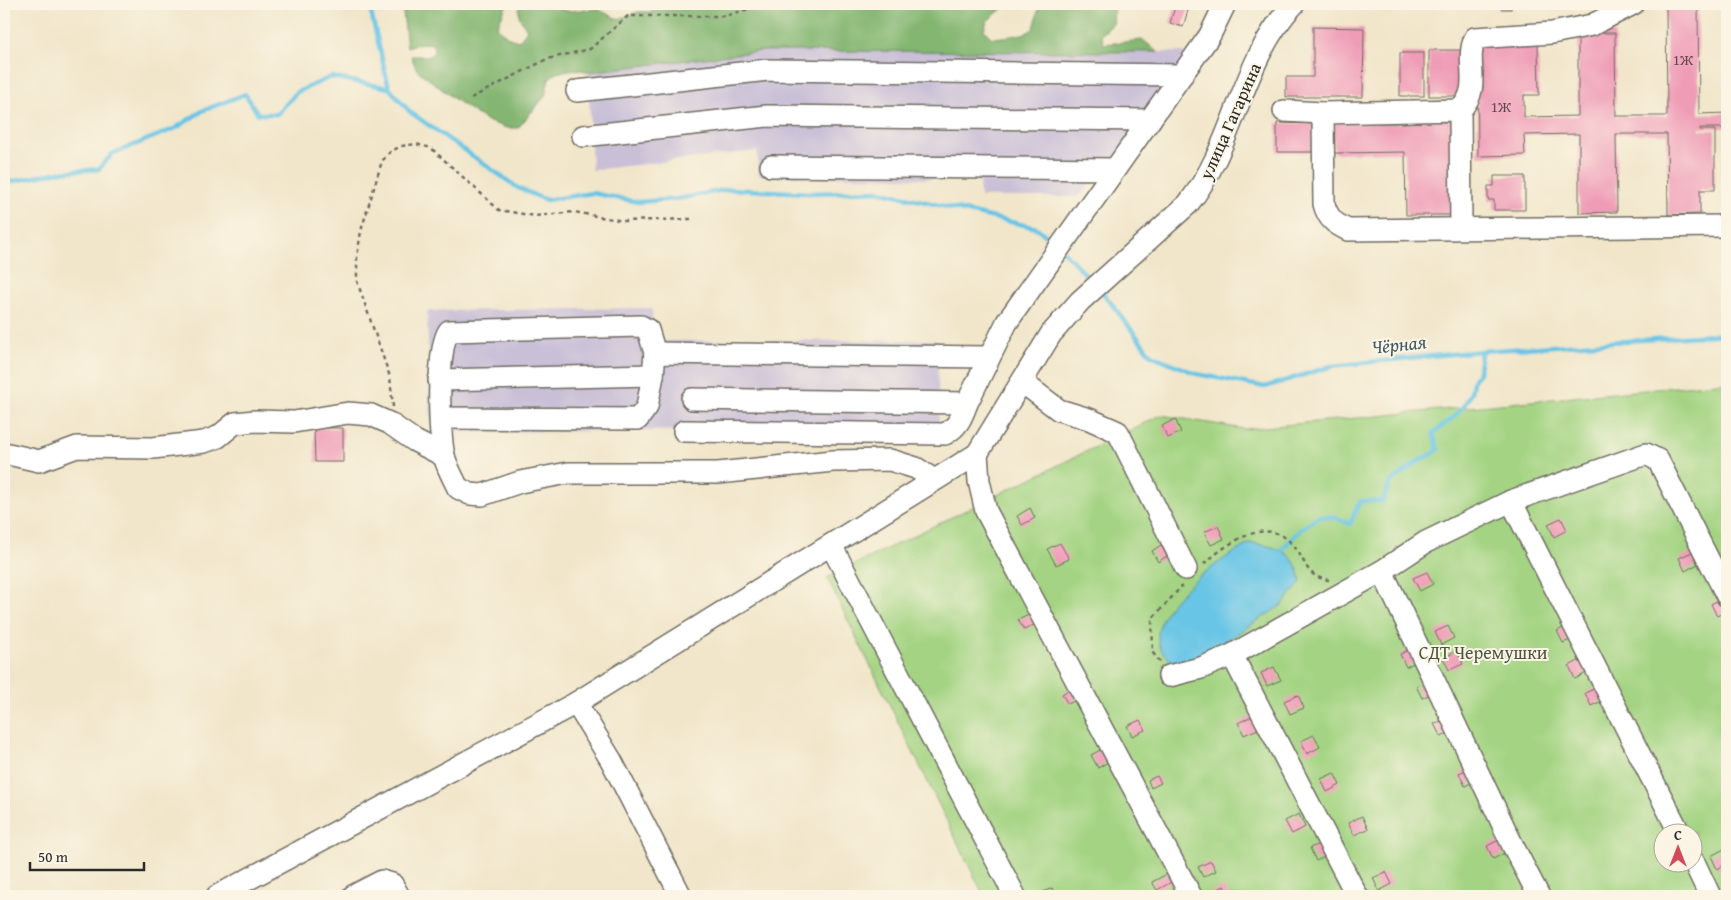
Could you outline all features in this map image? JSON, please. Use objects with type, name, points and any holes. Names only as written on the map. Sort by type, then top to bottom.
[{"type":"street","points":[[684,431],[945,434],[954,429],[959,423],[989,356],[1007,322],[1210,35],[1225,4]]},
{"type":"street","name":"улица Гагарина","points":[[978,454],[1052,334],[1080,301],[1114,272],[1196,195],[1221,149],[1264,46],[1279,20],[1294,4]]},
{"type":"street","points":[[1284,111],[1323,113],[1460,110],[1470,100],[1472,46],[1475,38],[1552,33],[1592,25],[1633,4]]},
{"type":"street","points":[[577,91],[768,70],[1182,75]]},
{"type":"street","points":[[1460,110],[1461,228]]},
{"type":"street","points":[[1323,113],[1324,204],[1326,214],[1333,223],[1348,230],[1727,226]]},
{"type":"street","points":[[583,136],[767,116],[1150,120]]},
{"type":"street","points":[[771,166],[1115,169]]},
{"type":"street","points":[[442,418],[638,419],[647,407],[655,353],[648,330],[641,326],[449,331],[444,338],[439,380],[444,456],[458,488],[470,494],[482,495],[520,482],[568,473],[718,473],[833,461],[890,460],[916,468],[934,480]]},
{"type":"street","points":[[655,353],[989,356]]},
{"type":"street","points":[[439,380],[653,375]]},
{"type":"street","points":[[1022,382],[1059,410],[1089,419],[1118,432],[1189,572]]},
{"type":"street","points":[[692,399],[968,403]]},
{"type":"street","points":[[4,453],[39,461],[77,447],[153,448],[204,442],[218,437],[235,424],[255,421],[294,422],[348,413],[371,415],[389,423],[415,441],[444,456]]},
{"type":"street","points":[[217,896],[576,703],[978,454],[980,481],[986,512],[1191,896]]},
{"type":"street","points":[[1169,676],[1201,668],[1232,655],[1382,571],[1426,542],[1511,501],[1646,454],[1658,460],[1727,596]]},
{"type":"street","points":[[1511,501],[1674,822]]},
{"type":"street","points":[[831,545],[1015,896]]},
{"type":"street","points":[[1382,571],[1512,846],[1539,896]]},
{"type":"street","points":[[1232,655],[1357,896]]},
{"type":"street","points":[[576,703],[610,760],[681,896]]},
{"type":"street","points":[[1699,872],[1710,896]]},
{"type":"street","points":[[353,896],[382,881],[392,884],[399,896]]},
{"type":"path","points":[[471,98],[547,59],[590,49],[628,16],[725,16],[766,4]]},
{"type":"path","points":[[389,423],[394,400],[390,376],[357,282],[357,257],[361,231],[382,161],[390,152],[401,146],[416,144],[431,148],[498,210],[535,216],[574,212],[623,221],[691,219]]},
{"type":"path","points":[[1169,676],[1153,653],[1152,620],[1189,572],[1223,546],[1252,532],[1271,533],[1287,538],[1294,545],[1311,573],[1317,578],[1330,580]]},
{"type":"shaded area","points":[[762,51],[1184,52],[1183,72],[1105,169],[1078,197],[980,197],[979,180],[759,175],[757,151],[592,170],[588,72]]},
{"type":"shaded area","points":[[652,308],[653,341],[937,340],[939,429],[431,432],[427,311]]},
{"type":"green space","points":[[402,4],[507,4],[497,27],[509,38],[519,41],[527,30],[519,16],[519,8],[523,4],[553,4],[566,11],[597,9],[618,19],[638,12],[652,12],[664,4],[1008,4],[987,21],[984,30],[992,38],[1015,36],[1031,30],[1035,25],[1040,4],[1100,4],[1114,10],[1113,24],[1101,35],[1104,44],[1143,40],[1158,52],[762,51],[588,72],[584,70],[568,70],[549,78],[545,96],[518,128],[507,128],[487,121],[457,101],[417,70],[411,56],[431,56],[434,51],[433,44],[422,43],[407,47]]},
{"type":"green space","name":"СДТ Черемушки","points":[[1727,382],[1727,896],[984,896],[827,578],[1161,415],[1244,429]]},
{"type":"water","points":[[1250,543],[1270,546],[1284,552],[1295,563],[1301,582],[1282,605],[1190,664],[1170,659],[1161,649],[1158,634],[1163,618],[1173,602],[1204,573]]},
{"type":"building","points":[[1176,4],[1190,4],[1183,27],[1170,23]]},
{"type":"building","points":[[1501,4],[1511,4],[1511,9],[1501,9]]},
{"type":"building","points":[[1666,4],[1698,4],[1699,114],[1727,113],[1727,128],[1700,128],[1700,130],[1715,130],[1715,190],[1700,190],[1700,214],[1668,215],[1667,134],[1616,134],[1617,212],[1579,213],[1579,134],[1524,135],[1525,155],[1478,156],[1477,42],[1538,42],[1539,95],[1524,95],[1524,117],[1578,116],[1578,33],[1615,33],[1616,116],[1667,116]]},
{"type":"building","points":[[1313,27],[1364,28],[1363,97],[1286,97],[1286,77],[1313,77]]},
{"type":"building","points":[[1429,50],[1467,50],[1467,96],[1429,96]]},
{"type":"building","points":[[1400,53],[1424,53],[1424,96],[1400,96]]},
{"type":"building","points":[[1405,117],[1452,117],[1453,215],[1406,215],[1405,152],[1334,153],[1334,123],[1405,123]]},
{"type":"building","points":[[1277,123],[1319,124],[1319,152],[1277,152]]},
{"type":"building","points":[[1494,176],[1525,176],[1525,210],[1494,210],[1494,200],[1488,200],[1488,186],[1494,186]]},
{"type":"building","points":[[1175,419],[1181,432],[1168,438],[1162,426]]},
{"type":"building","points":[[314,428],[343,428],[343,462],[315,462]]},
{"type":"building","points":[[1030,508],[1035,518],[1022,525],[1017,516]]},
{"type":"building","points":[[1561,518],[1567,530],[1554,537],[1548,524]]},
{"type":"building","points":[[1218,526],[1224,539],[1211,545],[1204,532]]},
{"type":"building","points":[[1060,543],[1069,559],[1056,565],[1047,549]]},
{"type":"building","points":[[1161,545],[1167,556],[1158,562],[1152,551]]},
{"type":"building","points":[[1692,552],[1698,564],[1685,571],[1679,558]]},
{"type":"building","points":[[1427,572],[1433,584],[1420,591],[1413,578]]},
{"type":"building","points":[[1724,597],[1727,611],[1717,616],[1711,604]]},
{"type":"building","points":[[1033,613],[1038,623],[1024,630],[1018,620]]},
{"type":"building","points":[[1571,624],[1577,637],[1563,643],[1557,631]]},
{"type":"building","points":[[1448,626],[1454,638],[1441,645],[1435,632]]},
{"type":"building","points":[[1413,648],[1419,660],[1406,667],[1400,654]]},
{"type":"building","points":[[1457,651],[1463,664],[1449,670],[1443,658]]},
{"type":"building","points":[[1582,659],[1588,672],[1575,679],[1569,666]]},
{"type":"building","points":[[1274,667],[1281,680],[1267,686],[1261,673]]},
{"type":"building","points":[[1429,679],[1435,692],[1422,698],[1416,686]]},
{"type":"building","points":[[1598,687],[1604,700],[1591,706],[1585,693]]},
{"type":"building","points":[[1072,688],[1078,699],[1068,704],[1062,694]]},
{"type":"building","points":[[1298,695],[1304,708],[1290,714],[1284,701]]},
{"type":"building","points":[[1252,716],[1258,729],[1244,735],[1238,723]]},
{"type":"building","points":[[1448,718],[1454,731],[1441,737],[1434,724]]},
{"type":"building","points":[[1140,720],[1145,730],[1132,736],[1127,726]]},
{"type":"building","points":[[1314,735],[1320,747],[1307,754],[1301,741]]},
{"type":"building","points":[[1106,747],[1113,759],[1098,768],[1091,755]]},
{"type":"building","points":[[1473,767],[1479,779],[1465,786],[1459,773]]},
{"type":"building","points":[[1334,773],[1340,785],[1327,792],[1321,779]]},
{"type":"building","points":[[1157,776],[1161,783],[1151,788],[1148,780]]},
{"type":"building","points":[[1299,814],[1305,827],[1292,834],[1285,821]]},
{"type":"building","points":[[1362,816],[1368,829],[1354,835],[1348,823]]},
{"type":"building","points":[[1501,839],[1507,852],[1493,859],[1487,846]]},
{"type":"building","points":[[1324,842],[1330,854],[1316,861],[1310,848]]},
{"type":"building","points":[[1724,849],[1727,864],[1717,869],[1711,856]]},
{"type":"building","points":[[1211,861],[1216,871],[1203,877],[1198,867]]},
{"type":"building","points":[[1386,872],[1392,884],[1379,891],[1373,878]]},
{"type":"building","points":[[1169,873],[1173,881],[1157,890],[1152,882]]},
{"type":"building","points":[[1224,886],[1229,896],[1210,896],[1209,894]]},
{"type":"building","points":[[1052,888],[1056,896],[1042,896],[1041,893]]},
{"type":"waterway","points":[[369,4],[389,88]]},
{"type":"waterway","points":[[4,183],[60,172],[99,169],[112,154],[176,128],[202,111],[245,94],[258,114],[277,114],[297,92],[331,77],[389,88],[410,112],[518,188],[546,200],[592,193],[638,202],[677,199],[729,189],[809,193],[879,191],[1037,228],[1054,243]]},
{"type":"waterway","points":[[1064,252],[1093,282]]},
{"type":"waterway","name":"Чёрная","points":[[1100,289],[1151,355],[1197,374],[1265,387],[1332,366],[1481,351],[1727,334]]},
{"type":"waterway","points":[[1282,549],[1301,529],[1320,516],[1337,518],[1350,524],[1360,501],[1383,501],[1390,482],[1417,462],[1438,450],[1433,433],[1453,417],[1466,403],[1471,394],[1474,380],[1479,373],[1481,351]]}]
